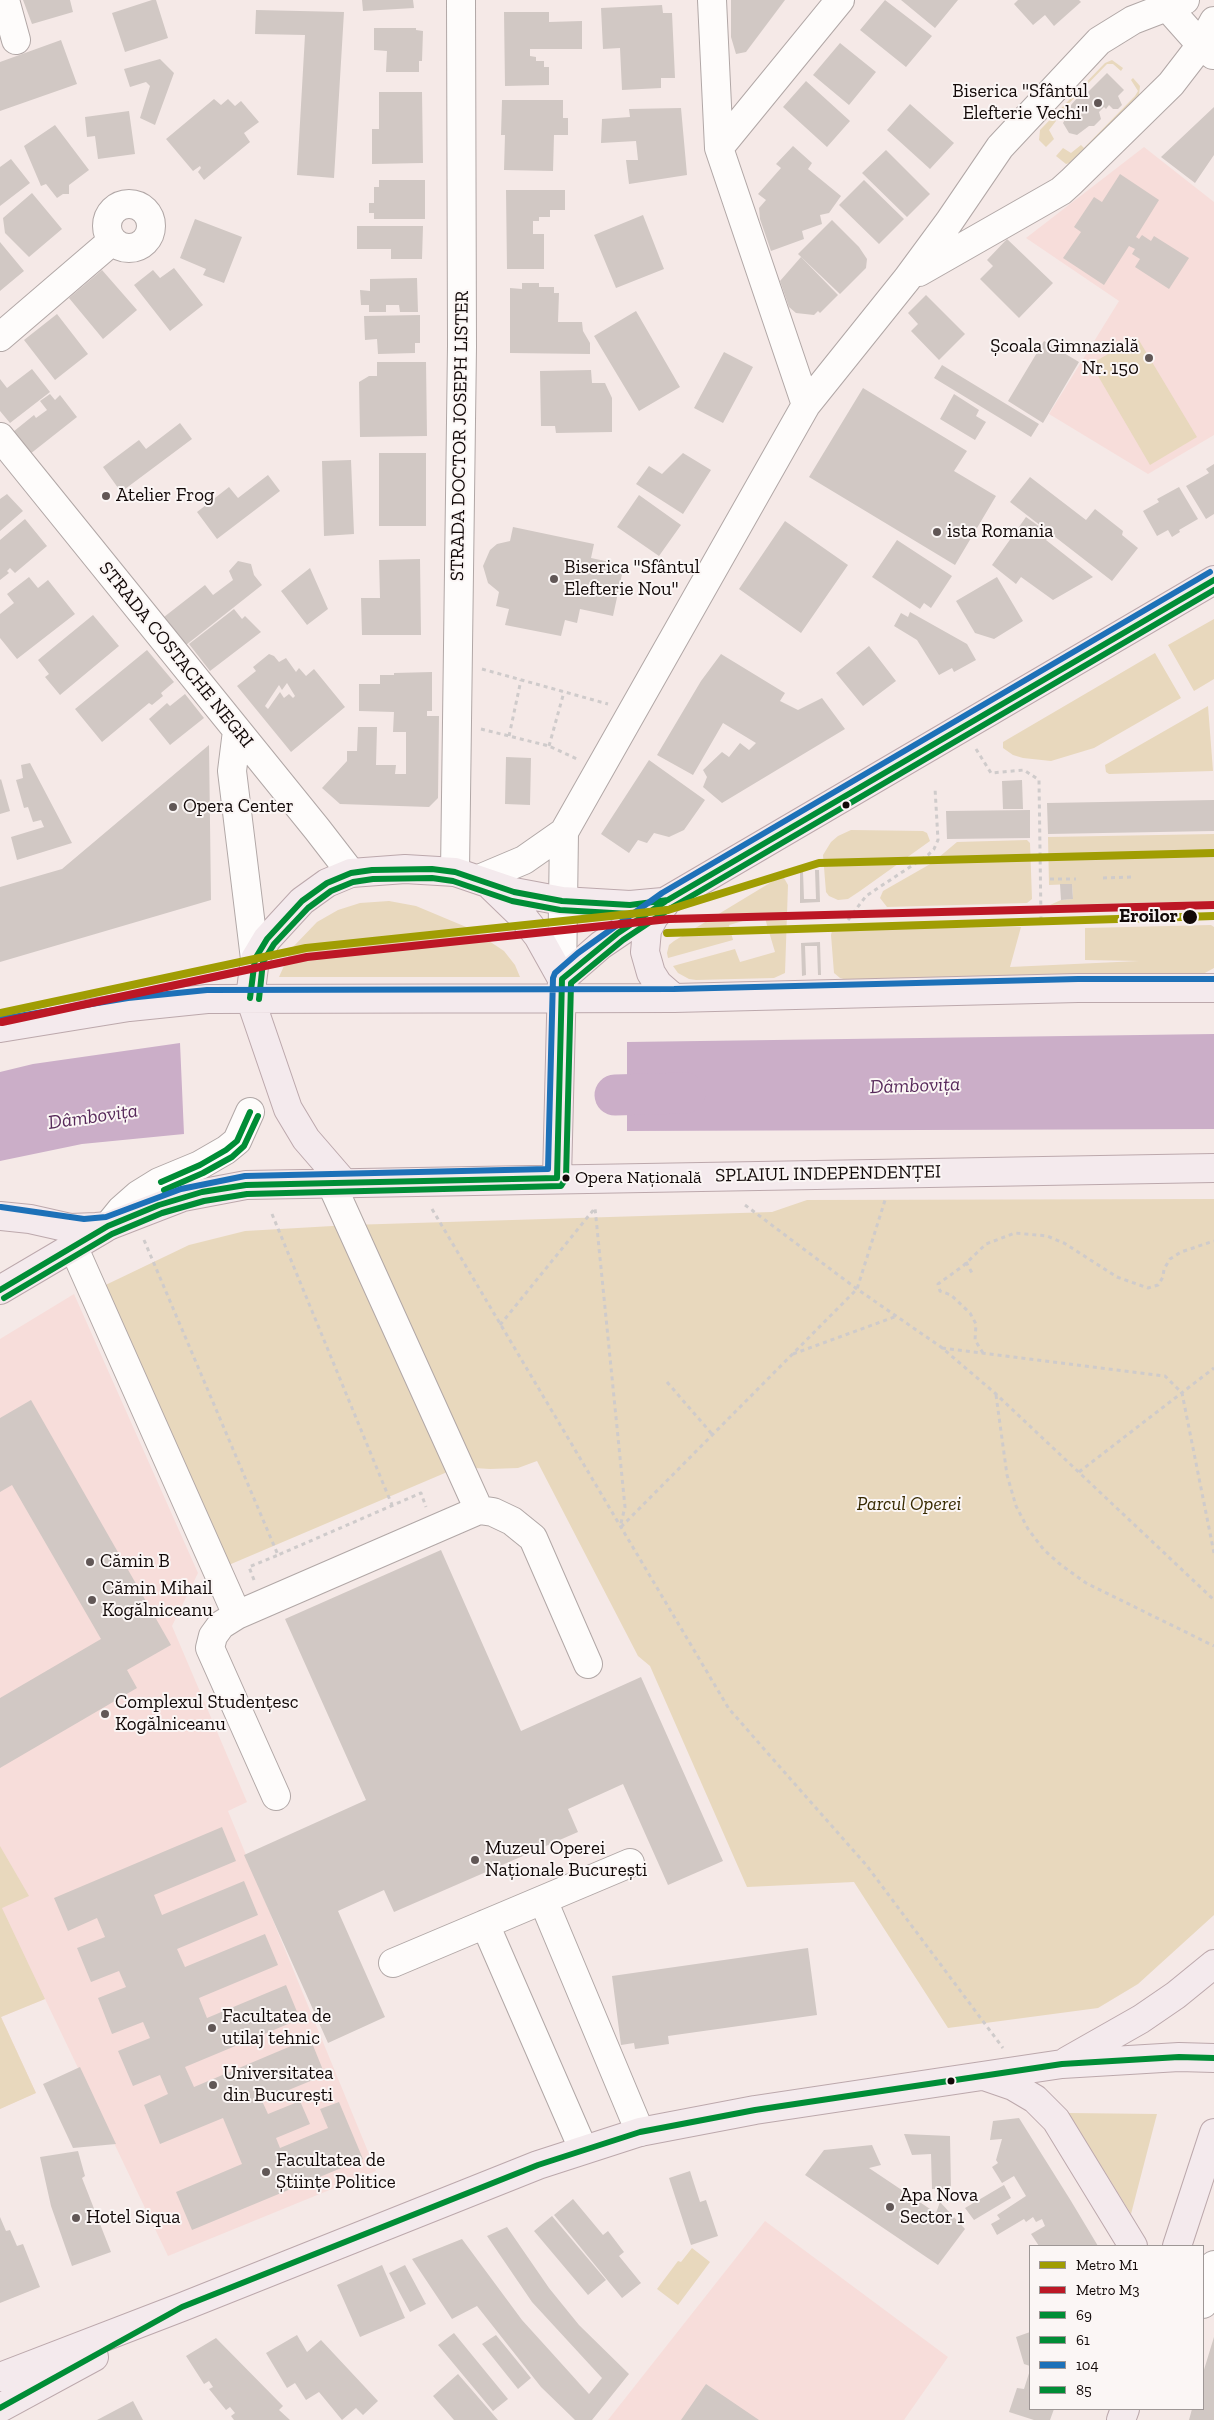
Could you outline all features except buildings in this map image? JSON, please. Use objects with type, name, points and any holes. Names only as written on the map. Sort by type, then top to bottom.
[{"type":"main road","points":[[562,989],[601,945],[666,901],[1214,580]]},
{"type":"main road","points":[[191,1000],[231,981],[255,959],[267,939],[302,901],[327,883],[351,873],[405,869],[474,879],[514,892],[562,901],[630,905],[666,901]]},
{"type":"main road","points":[[474,879],[514,907],[538,936],[562,989],[557,1178]]},
{"type":"main road","points":[[666,901],[647,930],[645,952],[651,973],[658,984],[674,998]]},
{"type":"main road","points":[[255,959],[250,998],[288,1109],[306,1139],[338,1183]]},
{"type":"main road","points":[[0,1028],[129,1007],[191,1000],[250,998],[562,989],[674,998],[1078,988],[1214,988]]},
{"type":"main road","name":"SPLAIUL INDEPENDENȚEI","points":[[0,1216],[30,1219],[70,1228],[108,1226],[159,1204],[221,1188],[246,1185],[557,1178],[1214,1168]]},
{"type":"main road","points":[[0,1290],[108,1226]]},
{"type":"main road","points":[[1062,2064],[1141,2018],[1176,1995],[1214,1964]]},
{"type":"main road","points":[[0,2377],[182,2308],[538,2165],[640,2132],[755,2110],[1062,2064],[1179,2057],[1214,2058]]},
{"type":"main road","points":[[983,2076],[1013,2086],[1035,2099],[1056,2120],[1132,2245]]},
{"type":"main road","points":[[1180,2237],[1214,2134]]},
{"type":"main road","points":[[1180,2237],[1214,2190]]},
{"type":"main road","points":[[0,2408],[182,2308]]},
{"type":"street","points":[[5,0],[16,40]]},
{"type":"street","name":"STRADA DOCTOR JOSEPH LISTER","points":[[461,0],[462,346],[458,662],[474,879]]},
{"type":"street","points":[[712,0],[719,148],[806,405]]},
{"type":"street","points":[[719,148],[840,0]]},
{"type":"street","points":[[474,879],[524,860],[564,832],[806,405],[907,279],[1000,148],[1099,41],[1133,20],[1171,2],[1207,50]]},
{"type":"street","points":[[907,279],[984,233],[1061,191],[1207,50],[1214,22]]},
{"type":"street","points":[[0,336],[112,240]]},
{"type":"street","name":"STRADA COSTACHE NEGRI","points":[[0,437],[351,873]]},
{"type":"street","points":[[237,730],[232,771],[255,959]]},
{"type":"street","points":[[562,989],[564,832]]},
{"type":"street","points":[[108,1226],[121,1210],[138,1195],[226,1150],[237,1141],[250,1112]]},
{"type":"street","points":[[338,1183],[479,1510]]},
{"type":"street","points":[[73,1246],[237,1615]]},
{"type":"street","points":[[276,1796],[210,1648],[213,1636],[221,1625],[237,1615],[479,1510],[493,1512],[512,1521],[532,1538],[588,1664]]},
{"type":"street","points":[[393,1963],[630,1863]]},
{"type":"street","points":[[542,1900],[640,2132]]},
{"type":"street","points":[[485,1924],[584,2149]]},
{"type":"street","points":[[1204,2300],[1214,2265]]},
{"type":"path","points":[[458,662],[633,711]]},
{"type":"path","points":[[521,680],[509,736],[550,746],[600,768]]},
{"type":"path","points":[[550,746],[564,692]]},
{"type":"path","points":[[963,728],[991,773],[1024,770],[1039,780],[1041,919]]},
{"type":"path","points":[[848,920],[866,896],[928,855],[934,849],[938,840],[935,788]]},
{"type":"path","points":[[1103,878],[1131,877]]},
{"type":"path","points":[[1050,879],[1076,879]]},
{"type":"path","points":[[620,1527],[857,1289],[887,1195]]},
{"type":"path","points":[[746,1205],[857,1289],[941,1348],[996,1394],[1214,1600]]},
{"type":"path","points":[[500,1325],[596,1208],[625,1507],[620,1527]]},
{"type":"path","points":[[432,1209],[729,1709],[867,1866],[1020,2070]]},
{"type":"path","points":[[272,1214],[392,1506]]},
{"type":"path","points":[[983,1353],[975,1340],[976,1324],[970,1313],[955,1299],[940,1291],[938,1284],[966,1262],[980,1248],[998,1238],[1015,1233],[1047,1236],[1064,1244],[1117,1278],[1148,1288],[1158,1285],[1170,1259],[1180,1252],[1214,1241]]},
{"type":"path","points":[[144,1240],[278,1554]]},
{"type":"path","points":[[966,1262],[972,1273]]},
{"type":"path","points":[[792,1354],[898,1316]]},
{"type":"path","points":[[941,1348],[1165,1376],[1182,1393],[1214,1553]]},
{"type":"path","points":[[1079,1472],[1214,1368]]},
{"type":"path","points":[[668,1382],[712,1434]]},
{"type":"path","points":[[996,1394],[1007,1475],[1016,1506],[1028,1529],[1044,1550],[1086,1583],[1214,1646]]},
{"type":"path","points":[[249,1567],[421,1493]]},
{"type":"shaded area","name":"Școala Gimnazială Nr. 150","points":[[1144,147],[1214,202],[1214,435],[1148,474],[1049,414],[1119,301],[1026,238]]},
{"type":"shaded area","name":"Complexul Studențesc Kogălniceanu","points":[[74,1294],[198,1573],[172,1626],[247,1802],[228,1811],[376,2171],[168,2256],[45,1999],[1,2017],[36,2093],[0,2109],[0,1339]]},
{"type":"shaded area","points":[[765,2221],[948,2357],[904,2420],[608,2420]]},
{"type":"green space","points":[[1112,60],[1123,68],[1121,71],[1113,64],[1107,64],[1054,119],[1056,121],[1049,130],[1054,139],[1046,147],[1039,140],[1040,130],[1105,63]]},
{"type":"green space","points":[[1133,78],[1140,86],[1139,95],[1073,162],[1066,164],[1056,156],[1063,148],[1071,153],[1081,145],[1084,148],[1135,96],[1138,91],[1131,80]]},
{"type":"green space","points":[[1137,337],[1197,437],[1150,465],[1091,364]]},
{"type":"green space","points":[[1214,619],[1214,679],[1194,691],[1168,645]]},
{"type":"green space","points":[[1155,653],[1181,698],[1094,748],[1051,761],[1023,758],[1013,755],[1003,748],[1003,742]]},
{"type":"green space","points":[[1208,706],[1213,771],[1109,774],[1106,772],[1105,765]]},
{"type":"green space","points":[[851,830],[923,831],[927,833],[930,841],[848,899],[838,900],[829,896],[826,892],[823,855],[831,842],[838,836]]},
{"type":"green space","points":[[1214,834],[1214,901],[1050,905],[1061,900],[1073,899],[1072,884],[1049,885],[1048,837]]},
{"type":"green space","points":[[1027,840],[1030,843],[1032,899],[1027,903],[887,907],[880,898],[883,891],[932,863],[957,842]]},
{"type":"green space","points":[[778,878],[784,878],[788,885],[785,973],[774,978],[696,980],[689,979],[678,973],[673,966],[735,949],[740,962],[775,952],[764,915],[729,925],[733,940],[668,958],[667,953],[669,945],[674,941]]},
{"type":"green space","points":[[389,901],[416,906],[471,929],[504,951],[515,965],[520,977],[279,977],[292,948],[317,922],[338,910],[360,903]]},
{"type":"green space","points":[[1211,925],[1214,927],[1214,968],[1203,974],[851,981],[840,978],[834,973],[831,935],[832,931],[838,929],[1021,927],[1010,967],[1139,961],[1085,960],[1085,928]]},
{"type":"green space","name":"Parcul Operei","points":[[1214,1199],[1214,1915],[1138,1984],[1098,2008],[948,2028],[854,1882],[747,1887],[650,1666],[638,1656],[537,1461],[518,1468],[459,1467],[217,1570],[93,1291],[189,1245],[245,1231],[350,1225],[772,1212],[807,1200]]},
{"type":"green space","points":[[0,1846],[29,1896],[2,1908],[45,1999],[1,2017],[36,2093],[0,2109]]},
{"type":"green space","points":[[1068,2113],[1157,2114],[1131,2214]]},
{"type":"green space","points":[[692,2248],[710,2262],[678,2305],[657,2289],[678,2261],[681,2262]]},
{"type":"water","points":[[1214,1034],[1214,1129],[627,1131],[627,1042]]},
{"type":"water","points":[[180,1043],[184,1134],[82,1144],[0,1161],[0,1072],[33,1064]]},
{"type":"waterway","name":"Dâmbovița","points":[[615,1095],[685,1093]]},
{"type":"metro line","name":"M1","points":[[0,1013],[306,948],[668,910],[819,863],[1214,853]]},
{"type":"metro line","name":"M3","points":[[2,1022],[307,957],[669,919],[1214,905]]},
{"type":"metro line","name":"M1","points":[[667,933],[1214,916]]},
{"type":"transit line","name":"104","points":[[1,1207],[84,1219],[106,1217],[181,1189],[245,1176],[548,1169],[553,978],[555,973],[578,953],[662,893],[1210,572]]},
{"type":"transit line","name":"69","points":[[0,1290],[108,1226],[159,1205],[202,1192],[246,1185],[557,1178],[562,979],[618,933],[666,901],[1214,580]]},
{"type":"transit line","name":"61","points":[[4,1298],[112,1234],[162,1213],[204,1201],[247,1194],[561,1186],[566,1178],[571,983],[623,940],[671,908],[1214,590]]},
{"type":"transit line","name":"69","points":[[250,998],[255,959],[267,939],[302,901],[327,883],[351,873],[372,870],[432,869],[455,872],[514,892],[562,901],[630,905],[668,900]]},
{"type":"transit line","name":"61","points":[[259,999],[263,962],[274,944],[308,908],[331,891],[353,882],[373,879],[432,878],[453,881],[512,901],[560,910],[630,914],[669,909]]},
{"type":"transit line","name":"104","points":[[0,1019],[128,998],[207,990],[674,989],[1078,979],[1214,979]]},
{"type":"transit line","name":"69","points":[[161,1182],[200,1165],[226,1150],[237,1141],[250,1112]]},
{"type":"transit line","name":"61","points":[[164,1190],[203,1173],[232,1157],[244,1146],[258,1116]]},
{"type":"transit line","name":"85","points":[[0,2408],[182,2307],[538,2165],[640,2132],[755,2110],[1062,2064],[1179,2057],[1214,2058]]},
{"type":"place","name":"Biserica \"Sfântul Elefterie Vechi\"","points":[[1098,103]]},
{"type":"place","name":"Școala Gimnazială Nr. 150","points":[[1149,358]]},
{"type":"place","name":"Atelier Frog","points":[[106,496]]},
{"type":"place","name":"ista Romania","points":[[937,532]]},
{"type":"place","name":"Biserica \"Sfântul Elefterie Nou\"","points":[[554,579]]},
{"type":"place","name":"Opera Center","points":[[173,807]]},
{"type":"place","name":"Eroilor","points":[[1190,917]]},
{"type":"place","name":"Opera Națională","points":[[566,1178]]},
{"type":"place","name":"Cămin B","points":[[90,1562]]},
{"type":"place","name":"Cămin Mihail Kogălniceanu","points":[[92,1600]]},
{"type":"place","name":"Complexul Studențesc Kogălniceanu","points":[[105,1714]]},
{"type":"place","name":"Muzeul Operei Naționale București","points":[[475,1860]]},
{"type":"place","name":"Facultatea de utilaj tehnic","points":[[212,2028]]},
{"type":"place","name":"Universitatea din București","points":[[213,2085]]},
{"type":"place","name":"Facultatea de Științe Politice","points":[[266,2172]]},
{"type":"place","name":"Apa Nova Sector 1","points":[[890,2207]]},
{"type":"place","name":"Hotel Siqua","points":[[76,2218]]}]
